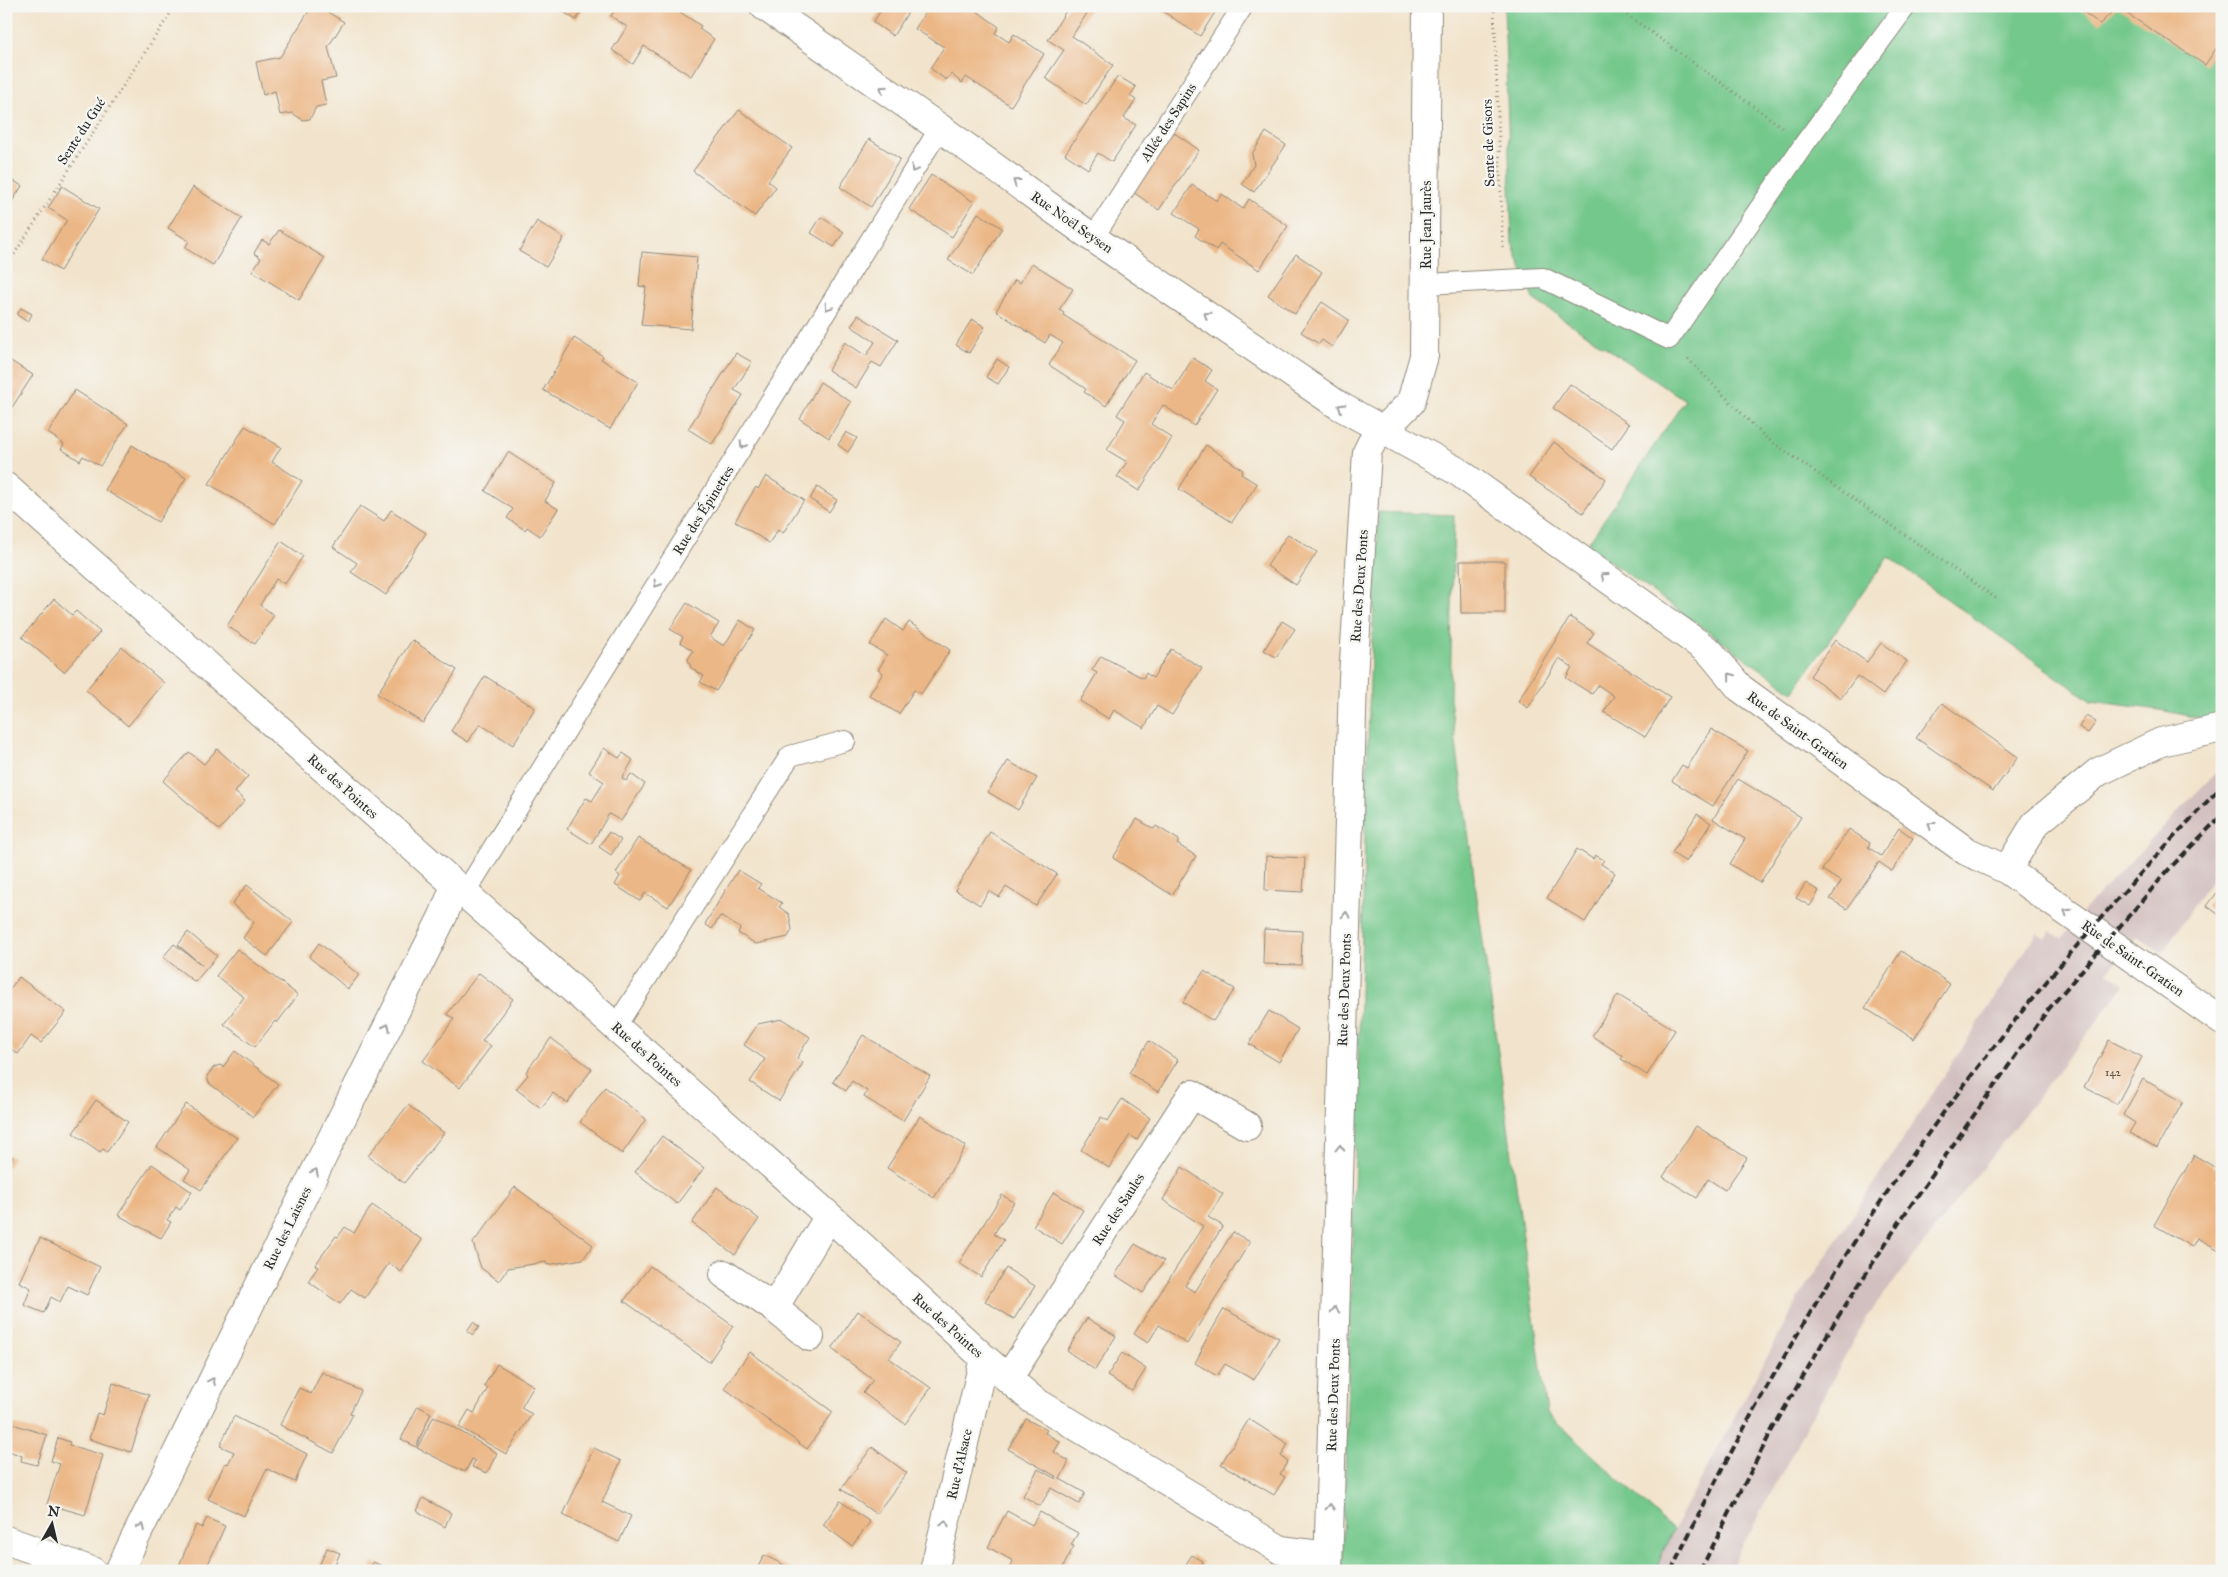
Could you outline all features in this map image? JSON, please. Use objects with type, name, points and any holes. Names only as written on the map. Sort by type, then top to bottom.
[{"type":"street","name":"Rue Noël Seysen","points":[[764,6],[940,128],[1093,238],[1338,405],[1384,430]]},
{"type":"street","name":"Rue Jean Jaurès","points":[[1384,430],[1412,402],[1424,356],[1427,6]]},
{"type":"street","name":"Rue de Saint-Gratien","points":[[1384,430],[1457,471],[1710,652],[1740,688],[1966,851],[2007,870],[2222,1021]]},
{"type":"street","name":"Rue des Deux Ponts","points":[[1328,1564],[1352,678],[1367,452],[1372,442],[1384,430]]},
{"type":"street","name":"Rue des Pointes","points":[[6,487],[616,1026],[1033,1400],[1281,1550],[1328,1564]]},
{"type":"street","points":[[2007,870],[2035,824],[2098,772],[2161,742],[2222,728]]},
{"type":"street","name":"Rue des Laisnes","points":[[119,1571],[314,1173],[443,916],[460,889]]},
{"type":"street","name":"Rue des Saules","points":[[1009,1378],[1192,1094],[1247,1126]]},
{"type":"street","points":[[774,1308],[829,1216]]},
{"type":"street","points":[[724,1274],[774,1308],[810,1337]]},
{"type":"street","name":"Rue d'Alsace","points":[[934,1571],[984,1358]]},
{"type":"street","points":[[6,1540],[92,1571]]},
{"type":"lane","name":"Allée des Sapins","points":[[1093,238],[1243,6]]},
{"type":"lane","points":[[1426,284],[1543,278],[1669,339],[1805,143],[1906,6]]},
{"type":"lane","name":"Rue des Épinettes","points":[[460,889],[940,128]]},
{"type":"lane","points":[[616,1026],[790,756],[845,741]]},
{"type":"path","name":"Sente du Gué","points":[[6,268],[174,6]]},
{"type":"path","name":"Sente de Gisors","points":[[1494,6],[1504,279]]},
{"type":"path","points":[[1615,6],[1805,143]]},
{"type":"path","points":[[1669,339],[1765,437],[1996,599]]},
{"type":"shaded area","points":[[2222,766],[2222,864],[2162,953],[2137,936],[2107,972],[2125,985],[1865,1319],[1729,1571],[1655,1571],[1673,1530],[1799,1298],[2037,933],[2046,938],[2051,931],[2062,939],[2086,908]]},
{"type":"green space","points":[[1504,6],[2222,6],[2222,714],[2210,720],[2160,710],[2091,701],[1888,557],[1793,692],[1587,545],[1685,400],[1533,299],[1512,243]]},
{"type":"green space","points":[[1379,512],[1454,515],[1450,699],[1547,1413],[1673,1530],[1655,1571],[1342,1571],[1370,679]]},
{"type":"building","points":[[312,6],[318,6],[344,22],[328,47],[336,78],[321,81],[326,105],[316,107],[310,119],[303,120],[292,113],[280,115],[275,91],[263,95],[256,62],[280,57]]},
{"type":"building","points":[[554,6],[585,6],[576,20]]},
{"type":"building","points":[[617,6],[662,6],[667,9],[671,6],[701,26],[699,29],[714,39],[691,76],[644,46],[633,64],[612,50],[627,27],[611,16]]},
{"type":"building","points":[[884,6],[912,6],[893,36],[873,22]]},
{"type":"building","points":[[929,6],[970,6],[999,27],[995,33],[1009,42],[1014,34],[1044,54],[1011,106],[966,77],[962,83],[951,74],[946,80],[930,68],[944,47],[915,29]]},
{"type":"building","points":[[1069,6],[1092,6],[1072,36],[1113,65],[1086,105],[1045,78],[1064,50],[1048,40]]},
{"type":"building","points":[[1164,6],[1219,6],[1200,36],[1161,10]]},
{"type":"building","points":[[2075,6],[2213,6],[2222,12],[2222,40],[2205,65],[2117,7],[2100,24]]},
{"type":"building","points":[[1118,76],[1136,87],[1130,96],[1136,100],[1124,118],[1136,125],[1112,162],[1098,153],[1088,169],[1065,154]]},
{"type":"building","points":[[739,110],[792,148],[768,181],[776,187],[755,216],[693,171]]},
{"type":"building","points":[[1173,132],[1199,150],[1159,210],[1133,192]]},
{"type":"building","points":[[1266,132],[1286,145],[1254,192],[1242,184],[1254,165],[1252,154]]},
{"type":"building","points":[[869,139],[900,159],[871,207],[840,187]]},
{"type":"building","points":[[931,175],[974,202],[952,237],[909,209]]},
{"type":"building","points":[[6,176],[22,186],[6,211]]},
{"type":"building","points":[[1192,185],[1217,201],[1222,194],[1243,209],[1249,199],[1288,226],[1259,270],[1220,244],[1216,250],[1195,236],[1199,229],[1174,213]]},
{"type":"building","points":[[62,186],[99,209],[60,271],[42,259],[67,220],[48,208]]},
{"type":"building","points":[[193,187],[242,218],[213,265],[185,248],[189,241],[168,228]]},
{"type":"building","points":[[978,213],[1002,228],[973,275],[948,260]]},
{"type":"building","points":[[821,217],[844,232],[834,247],[811,233]]},
{"type":"building","points":[[537,221],[564,238],[546,267],[519,251]]},
{"type":"building","points":[[279,230],[325,258],[299,300],[252,271],[261,258],[254,253],[262,240],[269,244]]},
{"type":"building","points":[[642,252],[697,257],[691,329],[641,325],[646,287],[639,286]]},
{"type":"building","points":[[1296,254],[1322,272],[1295,314],[1268,295]]},
{"type":"building","points":[[1032,263],[1073,289],[1059,310],[1064,313],[1063,315],[1135,360],[1106,406],[1084,392],[1086,389],[1049,365],[1063,343],[1050,335],[1045,343],[996,311],[1015,280],[1020,283]]},
{"type":"building","points":[[1322,302],[1349,320],[1332,347],[1322,340],[1319,344],[1301,332]]},
{"type":"building","points":[[21,308],[32,314],[28,322],[17,315]]},
{"type":"building","points":[[858,315],[898,340],[881,367],[872,362],[856,388],[828,370],[845,342],[866,356],[875,342],[851,326]]},
{"type":"building","points":[[972,319],[985,327],[969,353],[956,345]]},
{"type":"building","points":[[574,338],[603,356],[601,359],[638,382],[610,429],[543,390]]},
{"type":"building","points":[[736,353],[752,362],[734,390],[743,395],[712,444],[688,429]]},
{"type":"building","points":[[6,358],[33,375],[7,415],[6,415]]},
{"type":"building","points":[[1193,358],[1212,370],[1205,381],[1217,389],[1194,426],[1163,405],[1151,424],[1172,438],[1139,491],[1117,477],[1127,462],[1107,450],[1125,420],[1117,415],[1144,372],[1173,390]]},
{"type":"building","points":[[997,359],[1009,367],[998,384],[986,377]]},
{"type":"building","points":[[820,382],[851,402],[829,438],[800,419]]},
{"type":"building","points":[[1570,384],[1629,424],[1612,449],[1553,408]]},
{"type":"building","points":[[75,390],[128,424],[100,466],[83,456],[80,461],[61,449],[64,444],[48,433]]},
{"type":"building","points":[[245,426],[281,447],[272,462],[302,481],[275,524],[209,484]]},
{"type":"building","points":[[846,432],[857,438],[848,452],[838,445]]},
{"type":"building","points":[[1554,442],[1606,479],[1583,513],[1529,477]]},
{"type":"building","points":[[132,445],[186,478],[158,522],[105,490]]},
{"type":"building","points":[[1206,445],[1243,470],[1241,474],[1257,484],[1232,522],[1179,489]]},
{"type":"building","points":[[508,452],[556,483],[545,501],[558,509],[540,536],[527,527],[525,530],[507,518],[513,509],[485,491]]},
{"type":"building","points":[[766,476],[804,500],[783,533],[778,530],[769,543],[735,521],[756,487],[758,489]]},
{"type":"building","points":[[817,487],[837,500],[829,512],[810,499]]},
{"type":"building","points":[[360,506],[384,521],[391,510],[426,533],[386,595],[351,572],[357,563],[333,547]]},
{"type":"building","points":[[1288,534],[1317,552],[1296,585],[1267,566]]},
{"type":"building","points":[[281,541],[303,556],[285,584],[276,579],[260,605],[274,615],[255,644],[227,626]]},
{"type":"building","points":[[1460,561],[1505,561],[1505,613],[1461,613]]},
{"type":"building","points":[[54,599],[72,615],[76,611],[100,632],[64,672],[22,637]]},
{"type":"building","points":[[687,603],[719,623],[710,637],[724,646],[740,620],[755,630],[716,691],[700,682],[704,676],[691,668],[688,659],[693,651],[680,642],[683,637],[670,629]]},
{"type":"building","points":[[1570,617],[1594,633],[1587,643],[1670,697],[1645,737],[1604,712],[1614,696],[1598,685],[1592,694],[1566,678],[1572,667],[1559,658],[1528,708],[1518,701]]},
{"type":"building","points":[[886,619],[903,631],[909,622],[950,650],[921,694],[914,690],[899,714],[869,695],[883,673],[878,670],[887,655],[870,645]]},
{"type":"building","points":[[1282,621],[1295,629],[1276,657],[1264,650]]},
{"type":"building","points":[[412,640],[457,670],[423,723],[377,694]]},
{"type":"building","points":[[1835,640],[1867,662],[1881,643],[1907,661],[1883,695],[1857,676],[1841,698],[1810,676]]},
{"type":"building","points":[[122,647],[164,683],[128,726],[86,690]]},
{"type":"building","points":[[1171,649],[1202,668],[1172,715],[1157,706],[1144,728],[1114,710],[1109,719],[1080,701],[1097,673],[1092,670],[1101,656],[1143,678],[1146,673],[1153,678]]},
{"type":"building","points":[[485,676],[535,708],[513,745],[480,724],[468,742],[451,731]]},
{"type":"building","points":[[1942,703],[2018,757],[1993,791],[1916,738]]},
{"type":"building","points":[[2086,716],[2096,722],[2088,733],[2079,727]]},
{"type":"building","points":[[1711,729],[1748,751],[1713,806],[1672,781],[1682,765],[1687,768]]},
{"type":"building","points":[[604,748],[619,758],[623,753],[633,760],[622,778],[626,781],[631,774],[645,784],[621,821],[609,814],[591,844],[567,829],[586,798],[592,801],[604,782],[589,772]]},
{"type":"building","points":[[217,749],[248,776],[235,792],[245,801],[219,830],[163,781],[189,752],[204,764]]},
{"type":"building","points":[[1008,761],[1037,778],[1018,810],[988,792]]},
{"type":"building","points":[[1738,779],[1801,817],[1760,883],[1730,864],[1745,839],[1713,819]]},
{"type":"building","points":[[1697,814],[1711,823],[1686,862],[1672,853]]},
{"type":"building","points":[[1137,819],[1154,829],[1156,826],[1179,840],[1177,844],[1196,856],[1172,895],[1113,858]]},
{"type":"building","points":[[1899,828],[1913,838],[1892,871],[1879,862],[1847,909],[1830,899],[1841,882],[1822,870],[1849,829],[1870,843],[1868,847],[1881,856]]},
{"type":"building","points":[[609,832],[621,840],[611,855],[599,847]]},
{"type":"building","points":[[990,832],[1057,874],[1036,906],[1006,887],[999,897],[989,891],[980,905],[955,890]]},
{"type":"building","points":[[638,838],[691,870],[668,907],[645,893],[640,901],[615,885],[620,876],[616,873]]},
{"type":"building","points":[[1577,849],[1593,859],[1595,855],[1604,860],[1601,864],[1615,873],[1585,922],[1547,898]]},
{"type":"building","points":[[1266,856],[1305,858],[1303,892],[1265,890]]},
{"type":"building","points":[[738,870],[761,884],[758,888],[782,903],[779,907],[789,914],[792,930],[788,937],[756,944],[738,933],[740,928],[720,916],[712,929],[705,924]]},
{"type":"building","points":[[1806,883],[1819,891],[1810,906],[1796,898]]},
{"type":"building","points":[[247,885],[293,922],[267,956],[243,938],[254,922],[232,904]]},
{"type":"building","points":[[2222,886],[2222,917],[2207,906]]},
{"type":"building","points":[[1264,929],[1302,931],[1301,965],[1263,964]]},
{"type":"building","points":[[188,932],[217,956],[195,982],[163,957],[174,944],[202,965],[178,945]]},
{"type":"building","points":[[319,943],[359,975],[348,989],[309,957]]},
{"type":"building","points":[[237,949],[298,995],[277,1023],[275,1021],[255,1047],[224,1024],[244,997],[216,976]]},
{"type":"building","points":[[1901,951],[1950,984],[1914,1039],[1865,1008]]},
{"type":"building","points":[[1204,971],[1235,989],[1213,1021],[1183,1002]]},
{"type":"building","points":[[479,973],[513,999],[482,1041],[491,1046],[460,1088],[423,1061],[454,1019],[447,1014]]},
{"type":"building","points":[[19,977],[66,1012],[41,1043],[31,1036],[18,1054],[6,1045],[6,994]]},
{"type":"building","points":[[1618,995],[1675,1030],[1647,1075],[1621,1059],[1623,1056],[1592,1036]]},
{"type":"building","points":[[1269,1011],[1298,1029],[1279,1062],[1249,1044]]},
{"type":"building","points":[[782,1019],[810,1037],[797,1058],[803,1063],[779,1101],[750,1082],[765,1059],[744,1045],[758,1024]]},
{"type":"building","points":[[863,1035],[930,1076],[903,1121],[864,1097],[867,1091],[852,1081],[846,1091],[833,1082]]},
{"type":"building","points":[[551,1038],[592,1069],[567,1103],[553,1093],[541,1108],[516,1089],[528,1075],[526,1072]]},
{"type":"building","points":[[2109,1040],[2142,1057],[2117,1104],[2084,1087]]},
{"type":"building","points":[[1149,1041],[1178,1060],[1158,1092],[1129,1073]]},
{"type":"building","points":[[235,1051],[278,1084],[253,1117],[209,1083],[207,1076],[214,1067],[220,1065],[223,1067]]},
{"type":"building","points":[[2143,1079],[2183,1102],[2157,1148],[2129,1133],[2135,1123],[2123,1115]]},
{"type":"building","points":[[605,1087],[646,1119],[622,1154],[580,1122]]},
{"type":"building","points":[[1122,1099],[1150,1118],[1137,1140],[1130,1135],[1109,1168],[1081,1150],[1101,1117],[1108,1121]]},
{"type":"building","points":[[96,1100],[128,1122],[107,1152],[103,1149],[100,1152],[73,1133]]},
{"type":"building","points":[[186,1104],[237,1138],[201,1190],[184,1179],[190,1170],[157,1147]]},
{"type":"building","points":[[408,1105],[444,1133],[404,1183],[368,1156]]},
{"type":"building","points":[[920,1116],[966,1146],[934,1198],[887,1168]]},
{"type":"building","points":[[1696,1126],[1747,1158],[1725,1190],[1708,1179],[1697,1198],[1663,1177]]},
{"type":"building","points":[[662,1136],[704,1168],[677,1204],[635,1172]]},
{"type":"building","points":[[6,1154],[13,1157],[6,1169]]},
{"type":"building","points":[[2194,1155],[2221,1171],[2216,1180],[2222,1183],[2221,1251],[2197,1238],[2192,1247],[2154,1225]]},
{"type":"building","points":[[152,1164],[192,1192],[180,1210],[176,1207],[167,1220],[171,1222],[161,1238],[118,1215]]},
{"type":"building","points":[[1182,1167],[1223,1194],[1208,1217],[1223,1226],[1185,1286],[1195,1292],[1233,1232],[1250,1242],[1187,1344],[1159,1325],[1148,1343],[1134,1334],[1203,1226],[1163,1200]]},
{"type":"building","points":[[515,1187],[593,1245],[583,1259],[547,1265],[546,1262],[508,1268],[499,1281],[481,1268],[473,1243]]},
{"type":"building","points":[[717,1187],[759,1219],[735,1255],[692,1223]]},
{"type":"building","points":[[1054,1192],[1083,1210],[1062,1244],[1033,1226]]},
{"type":"building","points":[[1002,1195],[1014,1202],[994,1234],[1004,1240],[981,1277],[959,1263]]},
{"type":"building","points":[[372,1205],[422,1240],[401,1272],[389,1263],[365,1298],[351,1289],[340,1304],[308,1281],[318,1267],[315,1265],[336,1236],[338,1237],[345,1227],[354,1233]]},
{"type":"building","points":[[40,1238],[100,1267],[87,1295],[68,1286],[60,1302],[51,1297],[44,1313],[24,1305],[31,1288],[19,1282]]},
{"type":"building","points":[[1135,1244],[1164,1261],[1143,1293],[1115,1275]]},
{"type":"building","points":[[650,1266],[733,1326],[709,1362],[624,1301]]},
{"type":"building","points":[[1006,1268],[1035,1286],[1014,1319],[985,1301]]},
{"type":"building","points":[[1224,1309],[1279,1338],[1254,1380],[1225,1364],[1217,1376],[1195,1363]]},
{"type":"building","points":[[858,1311],[901,1342],[889,1358],[931,1388],[905,1424],[863,1393],[873,1380],[832,1349]]},
{"type":"building","points":[[1087,1318],[1116,1336],[1095,1370],[1067,1351]]},
{"type":"building","points":[[473,1322],[479,1327],[473,1335],[467,1331]]},
{"type":"building","points":[[750,1352],[833,1412],[807,1449],[724,1388]]},
{"type":"building","points":[[1122,1353],[1146,1369],[1132,1391],[1107,1376]]},
{"type":"building","points":[[497,1364],[534,1386],[521,1408],[532,1414],[506,1454],[459,1427],[469,1410],[474,1413],[488,1388],[484,1386]]},
{"type":"building","points":[[322,1372],[361,1391],[350,1413],[353,1414],[333,1453],[280,1425],[299,1388],[311,1394]]},
{"type":"building","points":[[113,1383],[149,1395],[131,1452],[89,1439],[97,1413],[103,1415]]},
{"type":"building","points":[[418,1406],[431,1413],[416,1447],[401,1439]]},
{"type":"building","points":[[234,1416],[307,1454],[295,1482],[267,1469],[244,1516],[208,1499],[225,1463],[228,1464],[234,1452],[220,1446]]},
{"type":"building","points":[[434,1416],[497,1453],[487,1473],[472,1467],[475,1461],[472,1459],[465,1472],[417,1448]]},
{"type":"building","points":[[1026,1419],[1047,1430],[1045,1433],[1060,1442],[1054,1452],[1069,1461],[1060,1479],[1085,1493],[1079,1504],[1051,1488],[1040,1506],[1023,1496],[1038,1469],[1056,1479],[1057,1477],[1008,1449]]},
{"type":"building","points":[[1249,1419],[1288,1444],[1281,1456],[1288,1461],[1280,1474],[1285,1477],[1274,1495],[1221,1464]]},
{"type":"building","points":[[13,1424],[47,1435],[37,1465],[21,1461],[22,1456],[6,1450]]},
{"type":"building","points":[[58,1438],[70,1442],[69,1445],[103,1455],[85,1515],[47,1504],[60,1464],[51,1461]]},
{"type":"building","points":[[872,1447],[907,1473],[876,1514],[841,1489]]},
{"type":"building","points":[[594,1448],[621,1461],[602,1502],[631,1516],[619,1542],[563,1515]]},
{"type":"building","points":[[423,1498],[451,1513],[445,1527],[417,1511]]},
{"type":"building","points":[[840,1501],[870,1522],[852,1546],[823,1525]]},
{"type":"building","points":[[1007,1511],[1032,1525],[1040,1512],[1078,1533],[1071,1545],[1074,1546],[1061,1571],[1016,1571],[1010,1567],[1013,1561],[988,1547]]},
{"type":"building","points":[[207,1518],[225,1526],[205,1571],[185,1571],[178,1568],[196,1525],[202,1528]]},
{"type":"building","points":[[327,1548],[340,1553],[332,1571],[319,1566]]},
{"type":"building","points":[[764,1555],[796,1571],[756,1571]]},
{"type":"building","points":[[1192,1555],[1203,1562],[1201,1565],[1210,1571],[1198,1571],[1186,1564]]},
{"type":"building","points":[[373,1562],[394,1571],[370,1571]]},
{"type":"railway","points":[[1671,1571],[1726,1462],[1785,1355],[1849,1250],[1917,1149],[1988,1054],[2063,962],[2141,873],[2222,786]]},
{"type":"railway","points":[[1700,1571],[1772,1430],[1834,1323],[1906,1212],[2047,1011],[2170,868],[2222,815]]}]
